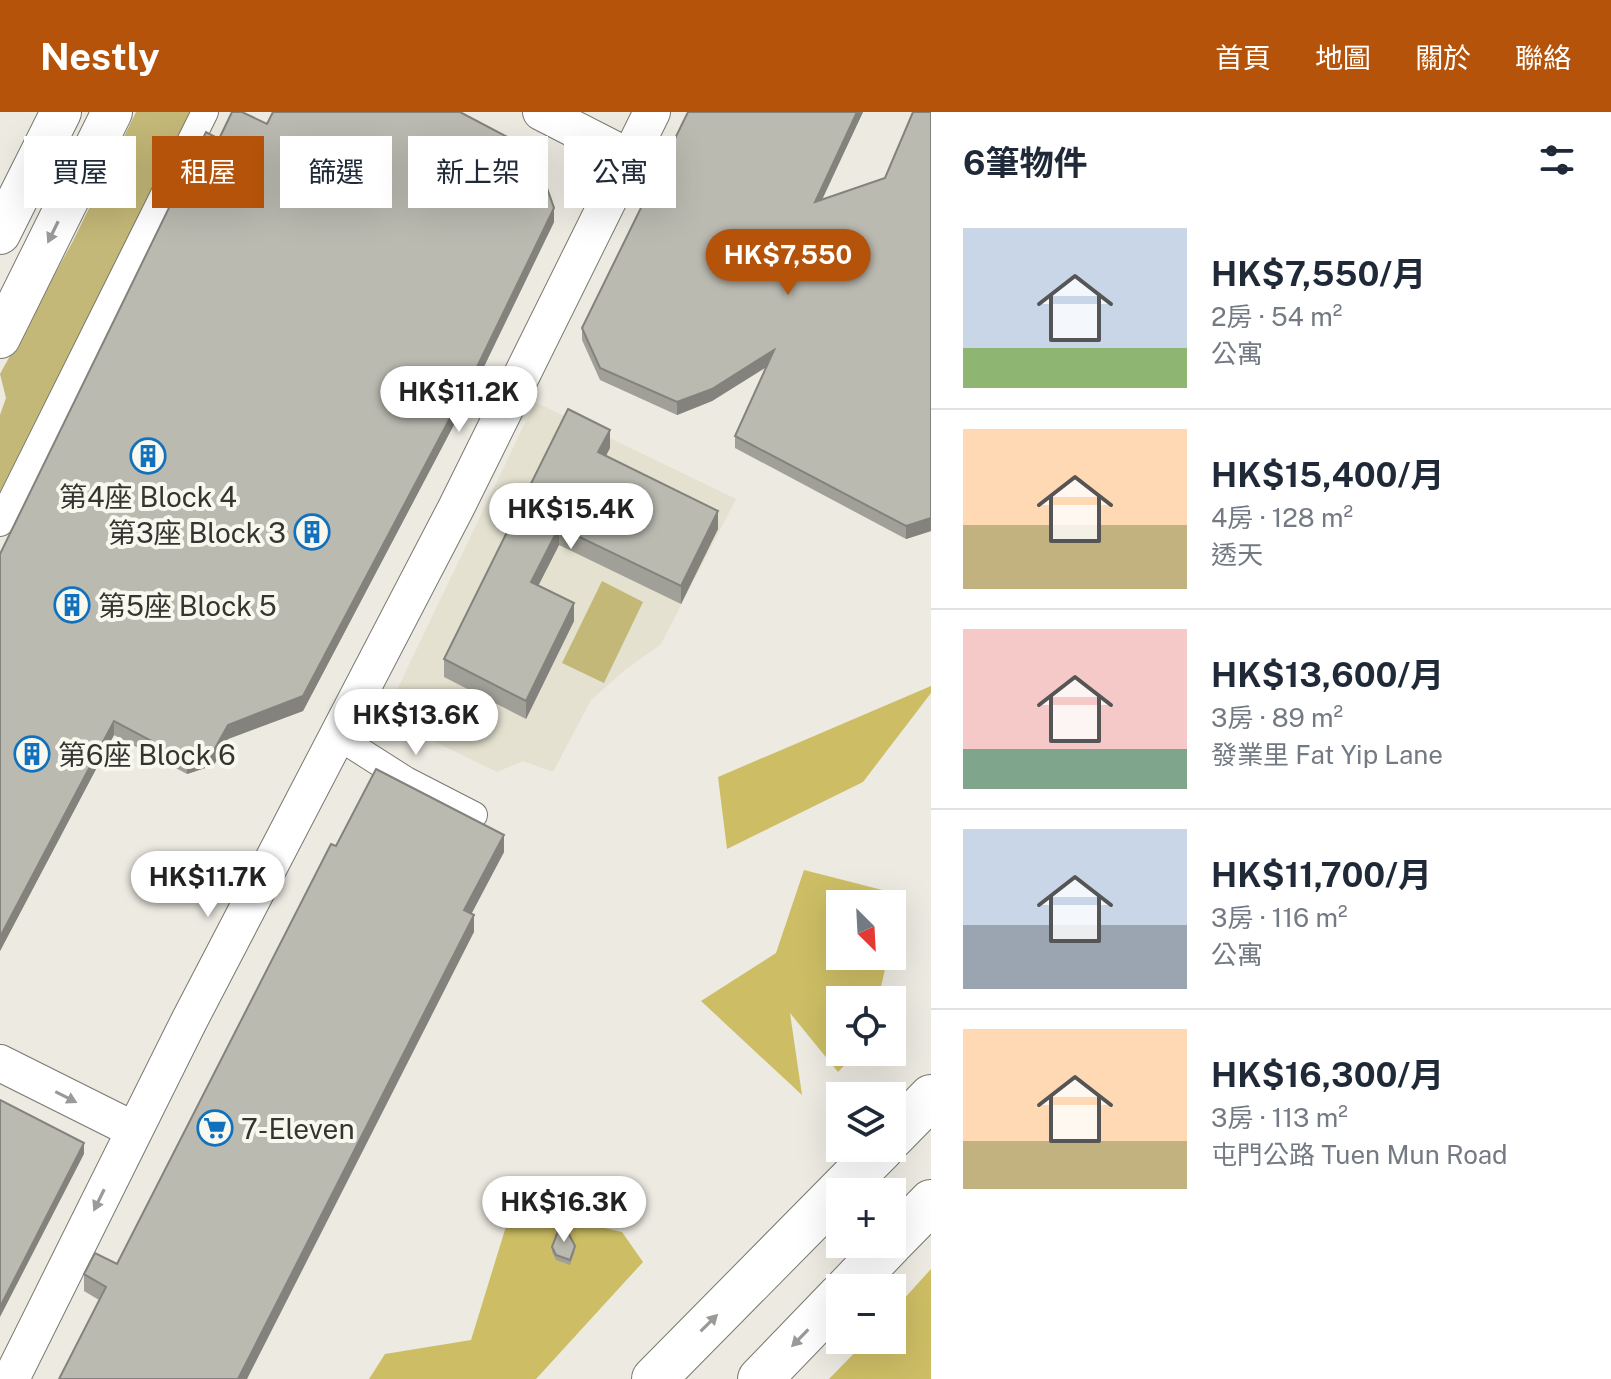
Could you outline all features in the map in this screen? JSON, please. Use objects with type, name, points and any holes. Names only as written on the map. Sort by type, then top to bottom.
[{"type":"highway","points":[[906,1123],[931,1097]]},
{"type":"highway","points":[[654,1379],[868,1162]]},
{"type":"highway","points":[[906,1228],[931,1202]]},
{"type":"highway","points":[[861,1274],[877,1258]]},
{"type":"highway","points":[[760,1379],[826,1311]]},
{"type":"main road","points":[[0,234],[61,112]]},
{"type":"main road","points":[[0,338],[112,112]]},
{"type":"street","points":[[0,523],[205,112]]},
{"type":"street","points":[[541,112],[588,136]]},
{"type":"street","points":[[640,136],[652,112]]},
{"type":"street","points":[[11,1379],[134,1130],[456,508],[604,208]]},
{"type":"street","points":[[337,736],[406,780],[474,815]]},
{"type":"street","points":[[0,1063],[134,1130]]},
{"type":"shaded area","points":[[136,112],[191,112],[179,136],[152,136],[152,191],[0,498],[0,415],[6,398],[0,374],[89,208],[136,208],[136,136],[124,136]]},
{"type":"shaded area","points":[[535,402],[736,499],[661,644],[591,700],[553,772],[523,761],[497,772],[384,717]]},
{"type":"shaded area","points":[[602,581],[643,602],[604,683],[562,663]]},
{"type":"shaded area","points":[[931,686],[931,693],[863,782],[727,849],[718,777]]},
{"type":"shaded area","points":[[804,870],[882,890],[826,890],[826,970],[885,970],[881,986],[826,986],[826,1057],[790,1013],[802,1095],[701,1001],[776,953]]},
{"type":"shaded area","points":[[512,1207],[622,1232],[643,1262],[536,1379],[369,1379],[385,1354],[471,1340]]},
{"type":"shaded area","points":[[931,1269],[931,1379],[829,1379],[853,1354],[906,1354],[906,1297]]},
{"type":"building","points":[[232,112],[242,112],[267,124],[273,112],[460,112],[506,136],[408,136],[408,208],[548,208],[548,191],[554,208],[477,367],[303,696],[228,725],[214,750],[187,760],[114,721],[0,937],[0,554],[169,208],[264,208],[264,136],[220,136]]},
{"type":"building","points":[[688,112],[857,112],[815,202],[885,178],[913,112],[931,112],[931,518],[906,526],[735,436],[774,350],[712,389],[677,402],[600,368],[582,328],[641,208],[676,208],[676,136]]},
{"type":"building","points":[[568,409],[610,430],[598,452],[718,511],[681,586],[559,527],[531,582],[574,603],[526,701],[444,659]]},
{"type":"building","points":[[376,769],[504,835],[464,910],[474,915],[238,1379],[59,1379],[106,1287],[84,1274],[95,1253],[117,1264],[331,844],[336,846]]},
{"type":"building","points":[[0,1100],[84,1143],[0,1307]]},
{"type":"building","points":[[562,1221],[575,1246],[570,1260],[556,1255],[552,1247]]},
{"type":"place","name":"第4座 Block 4","points":[[148,456]]},
{"type":"place","name":"第3座 Block 3","points":[[312,532]]},
{"type":"place","name":"第5座 Block 5","points":[[72,605]]},
{"type":"place","name":"第6座 Block 6","points":[[32,754]]},
{"type":"place","name":"7-Eleven","points":[[215,1128]]}]
